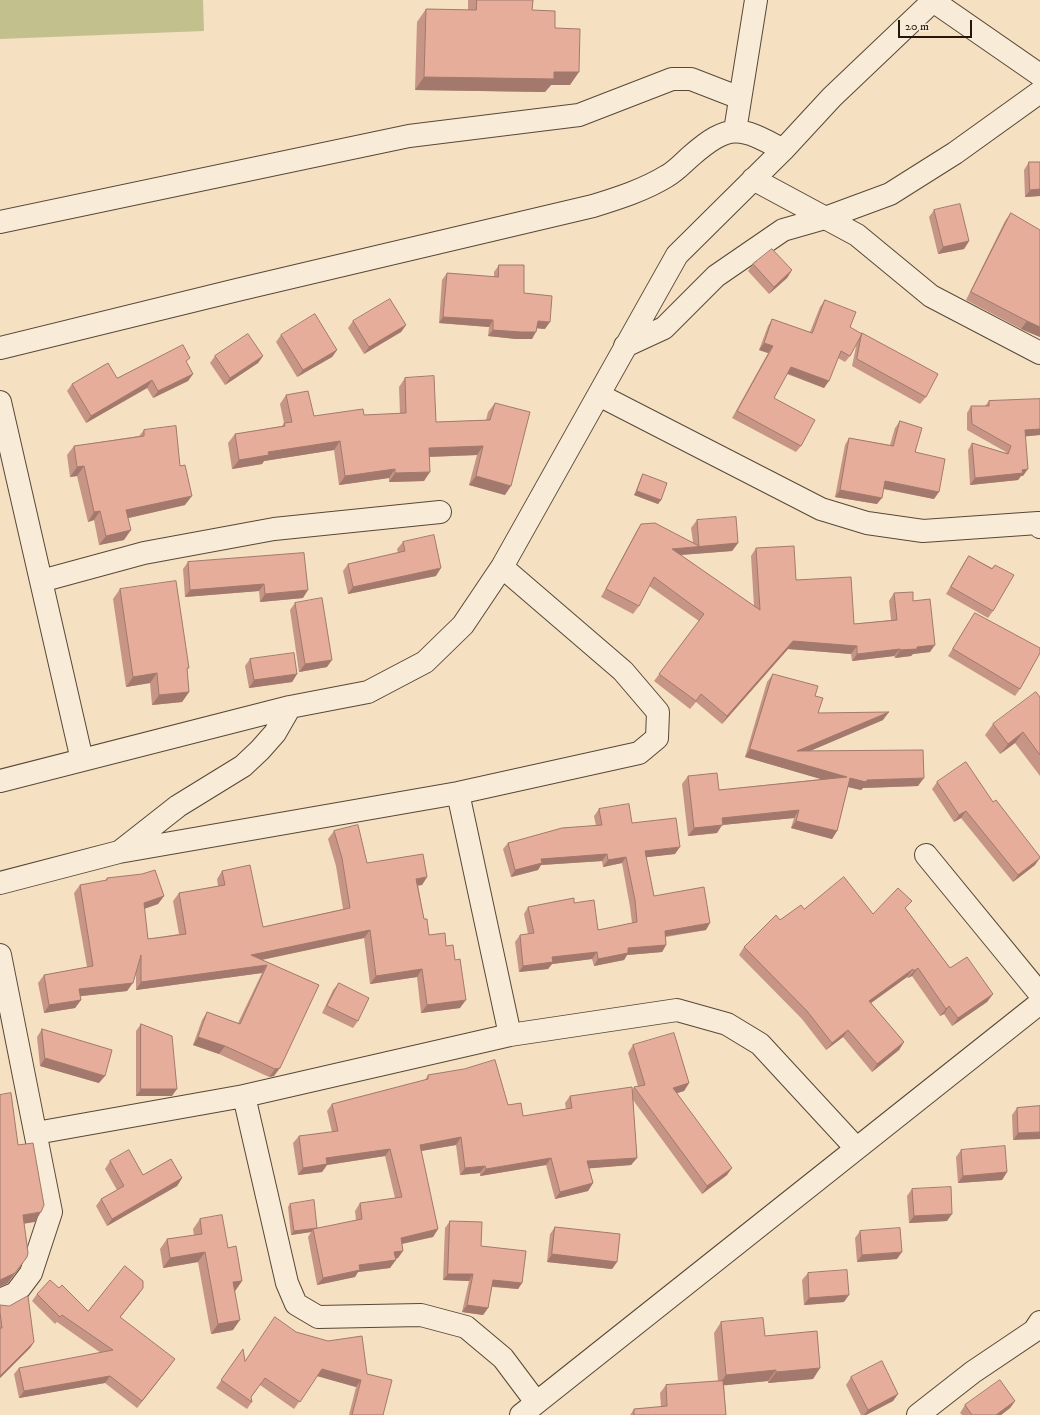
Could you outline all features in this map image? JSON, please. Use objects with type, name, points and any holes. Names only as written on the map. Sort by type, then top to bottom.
[{"type":"street","points":[[735,131],[756,0]]},
{"type":"street","points":[[0,781],[290,707],[368,692],[425,662],[463,625],[502,567],[677,255],[783,150],[832,97],[933,0],[1040,75]]},
{"type":"street","points":[[0,222],[409,136],[579,115],[672,79],[692,79],[740,98]]},
{"type":"street","points":[[625,346],[664,328],[716,276],[783,230],[825,218],[890,194],[954,153],[1040,92]]},
{"type":"street","points":[[0,348],[237,290],[593,206],[632,194],[668,176],[715,136],[735,131],[755,134],[783,150]]},
{"type":"street","points":[[753,180],[857,235],[931,296],[1040,353]]},
{"type":"street","points":[[599,395],[821,509],[867,523],[923,531],[1040,524]]},
{"type":"street","points":[[0,402],[82,760]]},
{"type":"street","points":[[41,581],[144,553],[274,529],[440,512]]},
{"type":"street","points":[[0,883],[119,852],[458,792],[639,753],[657,738],[658,712],[623,671],[502,567]]},
{"type":"street","points":[[119,852],[178,806],[243,766],[275,733],[290,707]]},
{"type":"street","points":[[458,792],[510,1035]]},
{"type":"street","points":[[926,855],[1040,994]]},
{"type":"street","points":[[0,955],[51,1212],[31,1273],[16,1293],[0,1300]]},
{"type":"street","points":[[244,1096],[286,1283],[296,1304],[318,1317],[421,1315],[466,1327],[503,1358],[529,1409],[1040,1003]]},
{"type":"street","points":[[36,1133],[244,1096],[510,1035],[677,1010],[727,1024],[760,1044],[856,1148]]},
{"type":"street","points":[[918,1415],[973,1372],[1034,1331],[1040,1322]]},
{"type":"shaded area","points":[[0,0],[203,0],[204,31],[0,39]]},
{"type":"building","points":[[477,0],[533,0],[532,10],[555,11],[555,28],[580,29],[579,72],[554,72],[554,79],[424,77],[426,9],[476,10]]},
{"type":"building","points":[[1029,162],[1040,162],[1040,189],[1030,190]]},
{"type":"building","points":[[960,204],[969,241],[943,247],[934,210]]},
{"type":"building","points":[[1011,213],[1040,230],[1040,327],[971,292]]},
{"type":"building","points":[[772,249],[792,270],[774,287],[753,264]]},
{"type":"building","points":[[499,265],[524,265],[524,293],[552,296],[550,322],[538,321],[536,332],[493,330],[493,320],[443,317],[447,273],[498,277]]},
{"type":"building","points":[[390,299],[406,325],[369,347],[353,321]]},
{"type":"building","points":[[825,300],[856,312],[850,327],[862,334],[850,356],[841,351],[829,381],[791,367],[774,398],[815,420],[801,446],[737,411],[773,346],[764,343],[772,319],[812,333]]},
{"type":"building","points":[[315,314],[337,350],[303,370],[281,335]]},
{"type":"building","points":[[862,333],[938,374],[926,397],[857,359]]},
{"type":"building","points":[[248,334],[263,356],[230,378],[215,356]]},
{"type":"building","points":[[183,345],[190,358],[186,361],[193,374],[158,391],[152,380],[91,416],[72,384],[108,363],[117,378]]},
{"type":"building","points":[[434,376],[436,422],[490,420],[495,403],[530,412],[511,486],[476,476],[483,446],[429,448],[430,472],[395,473],[395,469],[345,476],[340,441],[268,452],[269,455],[239,460],[235,434],[285,426],[284,423],[292,422],[286,395],[308,391],[314,416],[363,409],[364,415],[406,413],[405,378]]},
{"type":"building","points":[[1040,399],[1040,429],[1025,430],[1028,469],[1022,470],[1023,473],[975,478],[972,443],[1008,454],[1011,446],[972,424],[971,406],[989,406],[989,401]]},
{"type":"building","points":[[900,421],[922,428],[915,452],[945,459],[939,492],[885,481],[882,498],[840,490],[849,438],[893,446]]},
{"type":"building","points":[[176,426],[180,466],[185,465],[192,496],[126,510],[131,530],[106,536],[100,511],[94,512],[84,466],[77,467],[74,446],[144,436],[144,430]]},
{"type":"building","points":[[643,474],[667,483],[661,500],[637,491]]},
{"type":"building","points":[[736,517],[738,543],[672,549],[760,610],[756,548],[794,546],[796,580],[851,577],[854,624],[897,620],[894,593],[913,592],[913,601],[930,599],[935,645],[917,647],[917,649],[900,649],[857,654],[857,646],[793,641],[727,716],[701,694],[696,701],[659,674],[704,614],[654,577],[639,606],[606,589],[641,524],[655,523],[699,546],[697,520]]},
{"type":"building","points":[[434,535],[441,568],[353,587],[348,564],[405,551],[403,542]]},
{"type":"building","points":[[304,553],[308,590],[265,594],[264,584],[190,590],[188,562]]},
{"type":"building","points":[[969,556],[992,569],[995,565],[1014,575],[993,611],[951,587]]},
{"type":"building","points":[[176,581],[189,668],[187,668],[189,692],[159,695],[157,673],[133,677],[120,589]]},
{"type":"building","points":[[322,598],[332,660],[305,664],[295,603]]},
{"type":"building","points":[[975,613],[1040,648],[1040,653],[1020,689],[953,649]]},
{"type":"building","points":[[294,653],[297,674],[254,680],[250,659]]},
{"type":"building","points":[[773,674],[818,686],[815,696],[823,698],[818,713],[889,712],[797,751],[923,750],[924,778],[867,780],[866,782],[850,778],[837,831],[796,821],[799,810],[722,818],[723,825],[694,828],[688,776],[717,773],[719,790],[847,777],[750,749]]},
{"type":"building","points":[[1036,692],[1040,697],[1040,755],[1023,732],[1008,744],[993,724]]},
{"type":"building","points":[[966,762],[993,802],[996,800],[1040,857],[1018,875],[966,811],[959,815],[937,782]]},
{"type":"building","points":[[629,804],[632,823],[676,818],[680,847],[645,851],[654,896],[704,887],[710,923],[665,931],[666,945],[628,948],[628,953],[598,959],[597,952],[552,957],[553,962],[523,966],[520,935],[534,933],[528,907],[574,898],[574,903],[594,900],[598,930],[637,922],[635,900],[626,857],[608,860],[607,854],[541,859],[542,863],[515,870],[508,843],[562,828],[602,825],[599,809]]},
{"type":"building","points":[[358,825],[367,863],[423,854],[427,877],[416,879],[424,919],[427,919],[429,935],[445,933],[446,946],[453,945],[455,960],[460,959],[466,1000],[427,1005],[422,969],[376,976],[370,930],[251,955],[319,985],[280,1068],[275,1069],[225,1046],[198,1037],[207,1012],[240,1024],[267,965],[141,982],[141,955],[133,983],[79,989],[81,1000],[49,1005],[44,975],[93,966],[80,885],[107,880],[107,878],[142,874],[155,870],[164,896],[144,903],[148,939],[186,934],[179,893],[225,885],[222,871],[250,865],[263,927],[350,908],[342,858],[334,831]]},
{"type":"building","points":[[844,877],[873,914],[898,888],[912,901],[905,908],[950,968],[967,957],[993,994],[958,1018],[949,1006],[946,1009],[918,968],[914,971],[913,969],[869,1001],[904,1042],[877,1064],[848,1030],[832,1043],[807,1011],[744,947],[776,915],[780,920],[801,905],[804,909]]},
{"type":"building","points":[[339,983],[369,998],[358,1021],[327,1006]]},
{"type":"building","points":[[141,1024],[172,1036],[177,1089],[141,1089]]},
{"type":"building","points":[[42,1029],[112,1050],[105,1076],[45,1058]]},
{"type":"building","points":[[674,1033],[689,1083],[673,1088],[732,1168],[707,1186],[634,1087],[645,1085],[633,1045]]},
{"type":"building","points":[[495,1060],[508,1105],[521,1103],[523,1116],[572,1108],[570,1096],[632,1087],[637,1158],[587,1161],[593,1183],[560,1192],[551,1158],[486,1169],[485,1166],[465,1168],[461,1137],[420,1145],[438,1229],[401,1238],[403,1251],[394,1252],[396,1260],[359,1265],[360,1270],[323,1278],[313,1229],[362,1219],[360,1203],[402,1197],[390,1149],[326,1158],[327,1164],[303,1168],[299,1136],[338,1131],[332,1104],[428,1079],[428,1075],[464,1069]]},
{"type":"building","points":[[11,1093],[18,1145],[33,1143],[44,1205],[41,1212],[23,1215],[28,1253],[27,1257],[15,1273],[0,1280],[0,1095]]},
{"type":"building","points":[[1040,1106],[1040,1132],[1018,1133],[1017,1108]]},
{"type":"building","points":[[1005,1146],[1007,1172],[963,1176],[961,1150]]},
{"type":"building","points":[[129,1150],[143,1175],[171,1159],[182,1178],[112,1219],[101,1199],[124,1186],[110,1161]]},
{"type":"building","points":[[951,1187],[952,1214],[914,1216],[912,1189]]},
{"type":"building","points":[[314,1200],[317,1228],[294,1231],[290,1204]]},
{"type":"building","points":[[222,1215],[228,1248],[236,1246],[242,1281],[233,1282],[240,1320],[218,1324],[205,1252],[170,1258],[167,1239],[202,1234],[200,1219]]},
{"type":"building","points":[[450,1221],[482,1222],[481,1246],[526,1251],[522,1283],[493,1280],[488,1308],[467,1305],[473,1274],[448,1274]]},
{"type":"building","points":[[555,1227],[620,1234],[617,1262],[552,1254]]},
{"type":"building","points":[[900,1228],[902,1252],[862,1255],[860,1231]]},
{"type":"building","points":[[125,1266],[143,1281],[143,1288],[120,1317],[175,1359],[142,1401],[110,1376],[24,1391],[19,1368],[113,1350],[62,1315],[60,1317],[37,1294],[50,1280],[59,1288],[62,1285],[88,1311]]},
{"type":"building","points":[[847,1270],[849,1295],[809,1298],[808,1273]]},
{"type":"building","points":[[28,1296],[34,1342],[0,1376],[0,1328],[2,1328],[0,1305],[9,1306]]},
{"type":"building","points":[[275,1317],[296,1332],[328,1341],[362,1336],[367,1374],[392,1380],[383,1415],[352,1415],[361,1380],[322,1369],[300,1402],[265,1378],[251,1397],[252,1402],[221,1380],[243,1349],[245,1361]]},
{"type":"building","points":[[763,1318],[765,1336],[817,1331],[820,1368],[776,1372],[776,1370],[726,1375],[721,1322]]},
{"type":"building","points":[[882,1361],[898,1394],[868,1410],[851,1377]]},
{"type":"building","points":[[1000,1380],[1015,1401],[996,1415],[972,1415],[965,1405]]},
{"type":"building","points":[[723,1381],[726,1415],[634,1415],[634,1409],[667,1406],[666,1385]]}]
